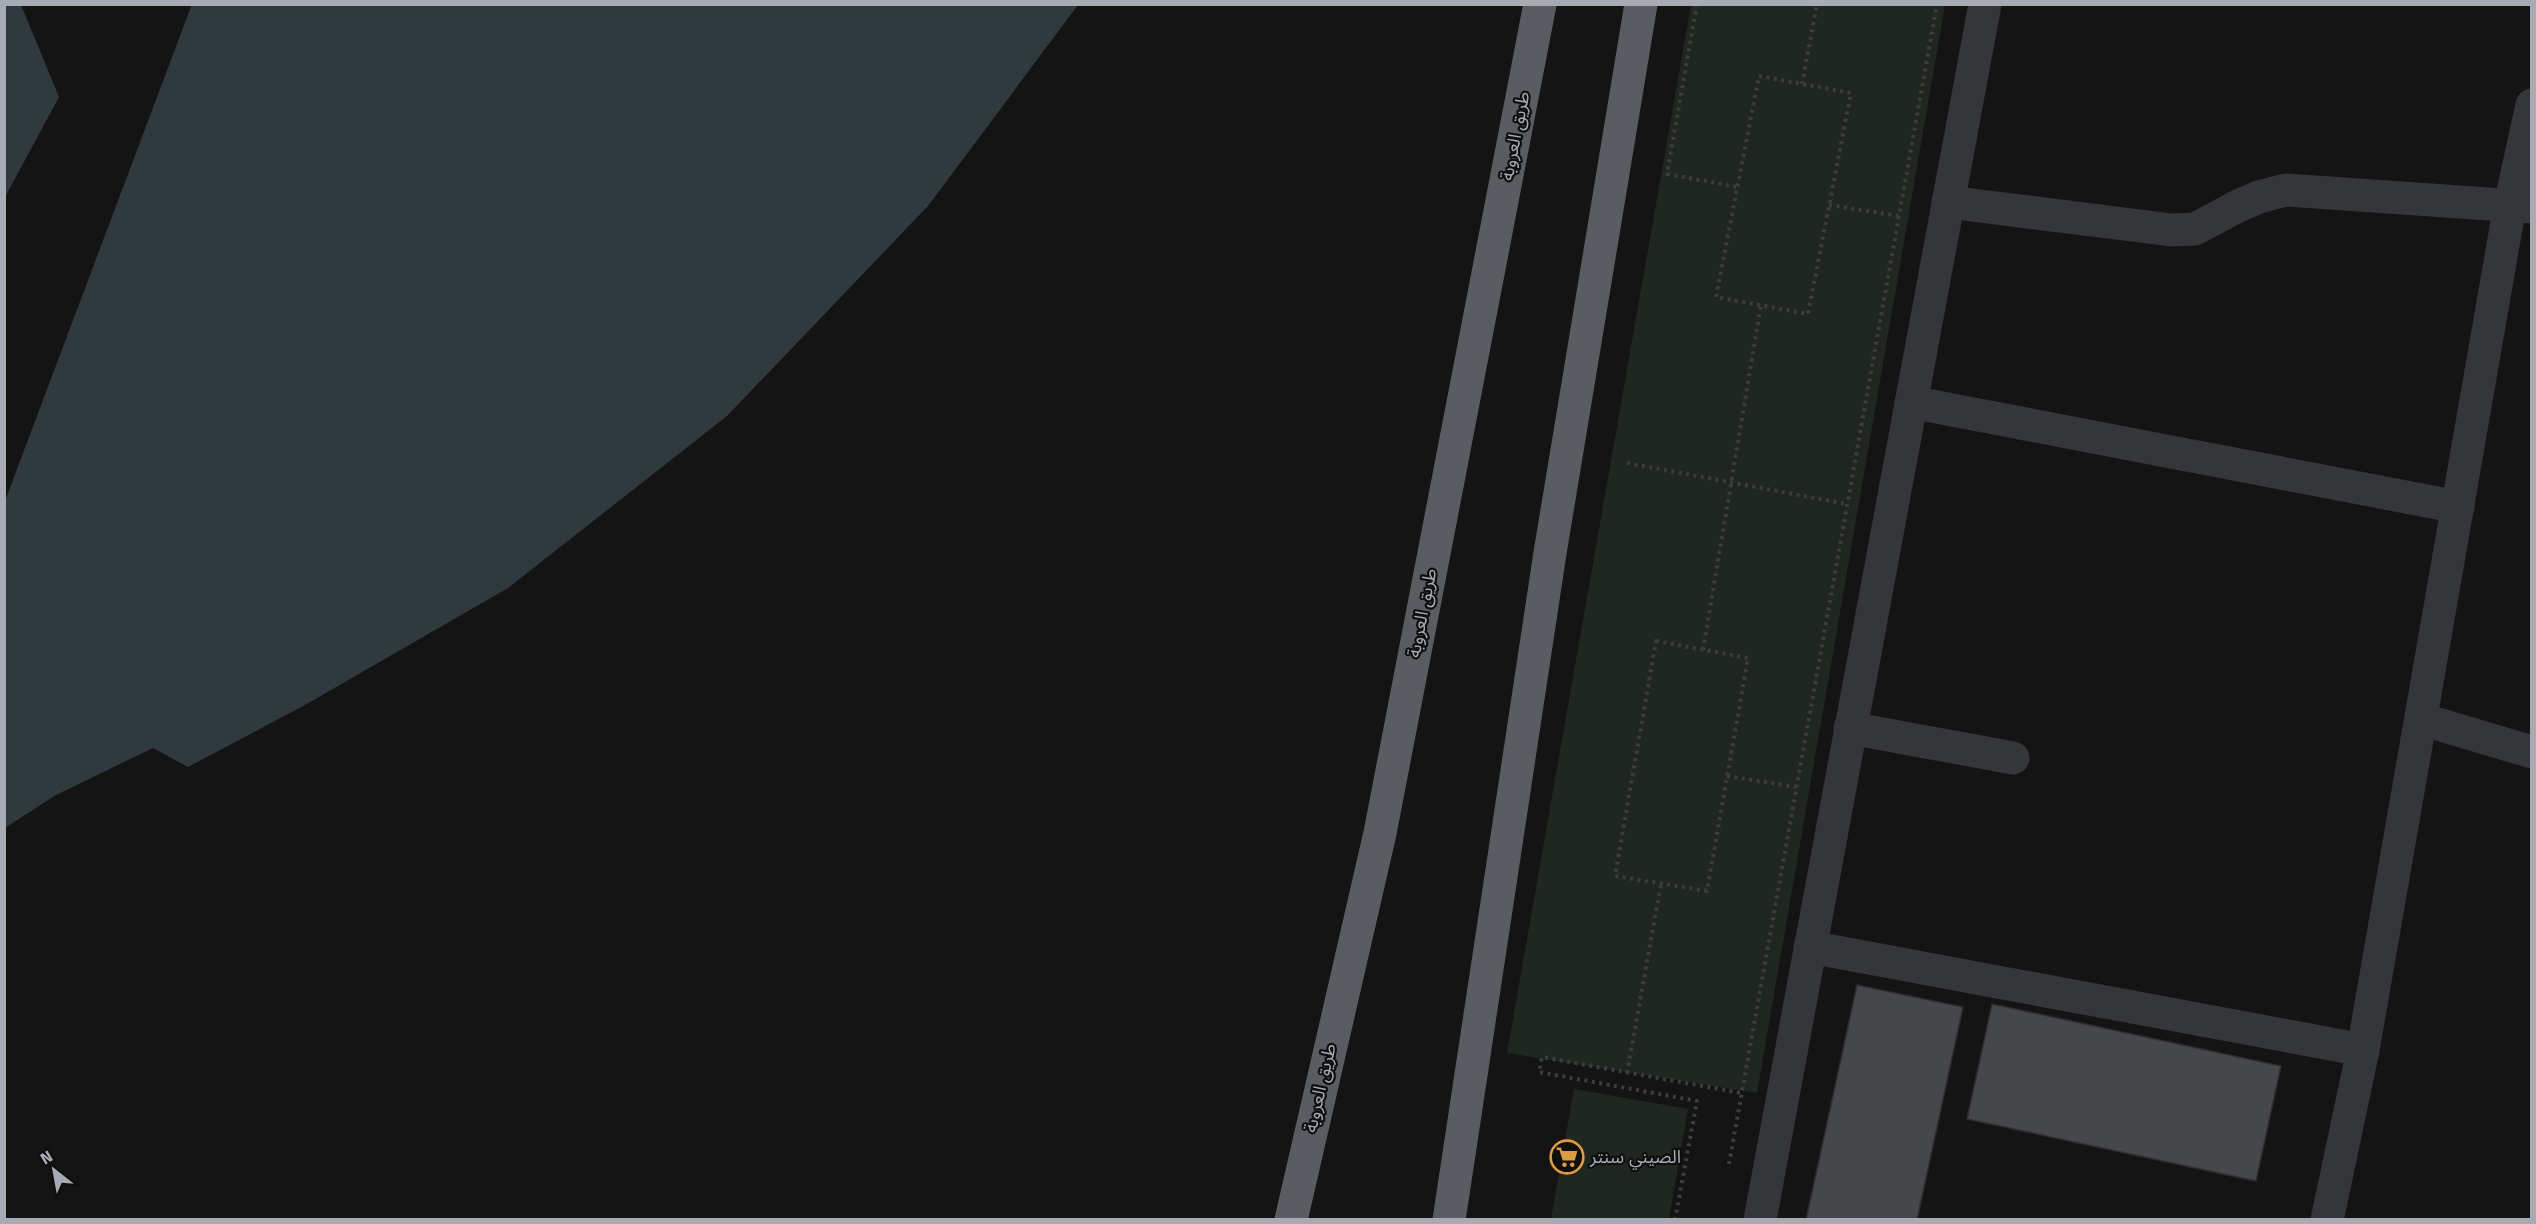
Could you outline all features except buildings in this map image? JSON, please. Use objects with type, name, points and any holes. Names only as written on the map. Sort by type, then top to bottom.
[{"type":"highway","name":"طريق العروبة","points":[[1291,1220],[1384,811],[1540,4]]},
{"type":"highway","points":[[1449,1220],[1550,554],[1641,4]]},
{"type":"street","points":[[1760,1220],[1985,4]]},
{"type":"street","points":[[2326,1220],[2363,1050],[2458,507],[2521,206],[2532,105]]},
{"type":"street","points":[[1948,202],[2172,230],[2195,229],[2238,206],[2259,197],[2286,190],[2521,206]]},
{"type":"street","points":[[1911,402],[2458,507]]},
{"type":"street","points":[[2421,719],[2532,752]]},
{"type":"street","points":[[1851,728],[2013,758]]},
{"type":"street","points":[[1810,946],[2363,1050]]},
{"type":"path","points":[[1697,4],[1667,174],[1737,187]]},
{"type":"path","points":[[1802,84],[1817,4]]},
{"type":"path","points":[[1729,1164],[1937,4]]},
{"type":"path","points":[[1759,76],[1802,84],[1851,93],[1809,314],[1716,297],[1759,76]]},
{"type":"path","points":[[1830,205],[1899,216]]},
{"type":"path","points":[[1703,650],[1761,305]]},
{"type":"path","points":[[1627,463],[1847,504]]},
{"type":"path","points":[[1656,641],[1748,658],[1727,776],[1707,891],[1615,876],[1656,641]]},
{"type":"path","points":[[1727,776],[1796,787]]},
{"type":"path","points":[[1627,1073],[1661,884]]},
{"type":"path","points":[[1676,1220],[1697,1101],[1539,1072],[1542,1057],[1741,1093]]},
{"type":"shaded area","points":[[5,4],[21,5],[59,97],[5,197]]},
{"type":"shaded area","points":[[192,4],[1078,5],[928,206],[727,416],[508,588],[305,705],[188,767],[153,748],[56,795],[5,828],[5,501]]},
{"type":"shaded area","points":[[1691,5],[1945,5],[1757,1093],[1507,1053]]},
{"type":"shaded area","points":[[1574,1089],[1688,1109],[1669,1219],[1551,1219]]},
{"type":"place","name":"الصيني سنتر","points":[[1567,1157]]}]
